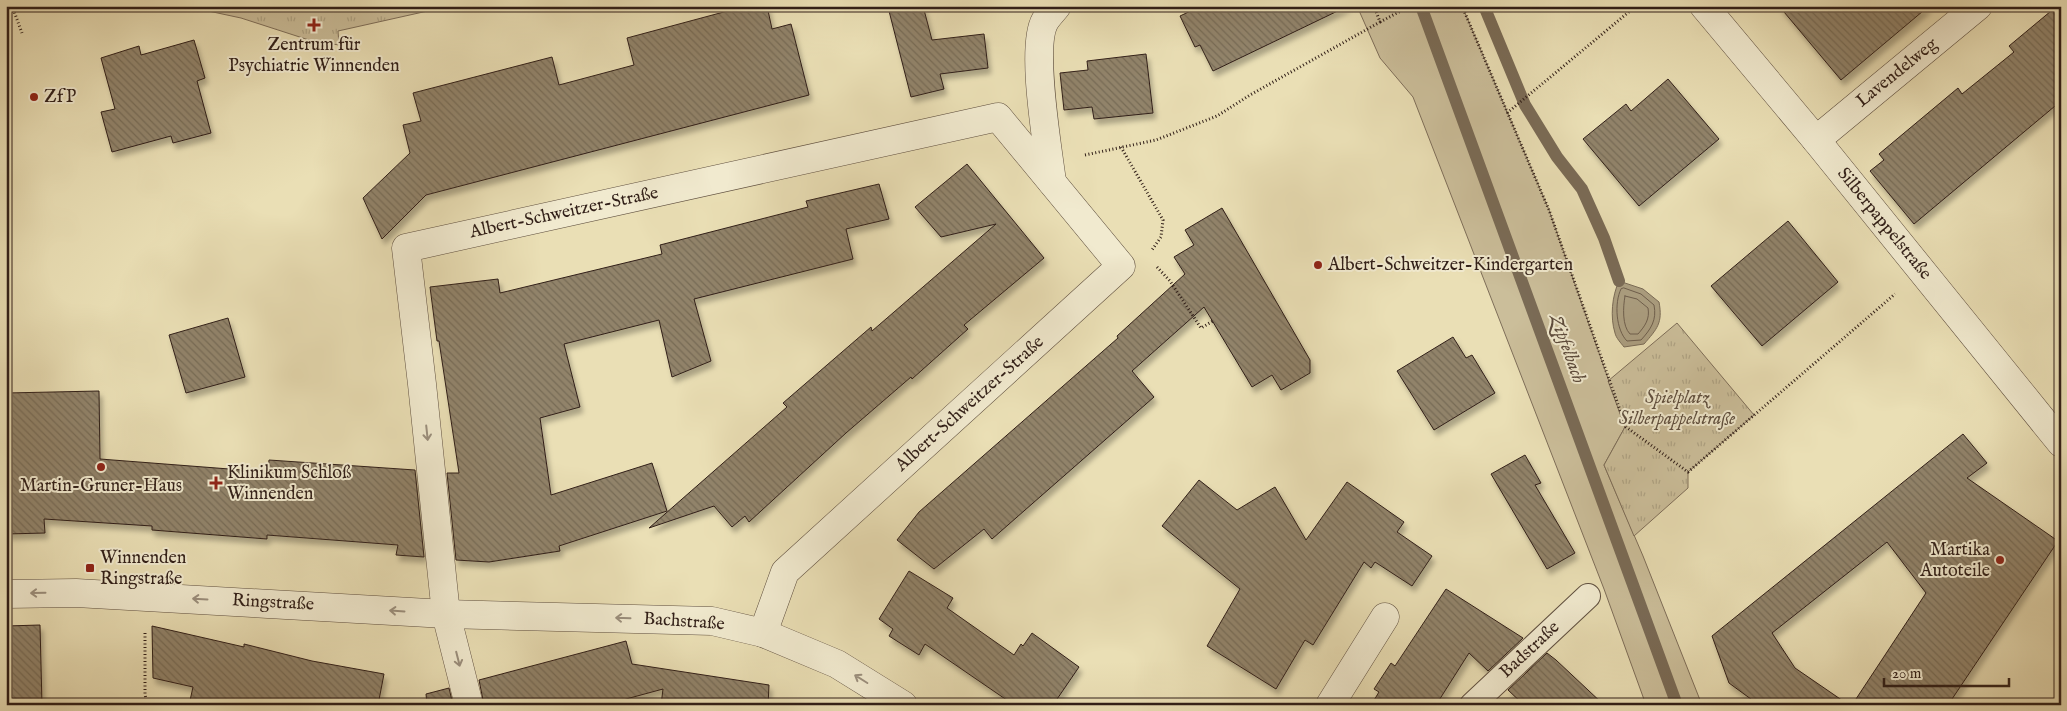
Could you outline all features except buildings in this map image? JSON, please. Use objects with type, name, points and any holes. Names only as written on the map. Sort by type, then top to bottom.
[{"type":"street","points":[[1052,182],[1041,92],[1039,48],[1044,22],[1057,6]]},
{"type":"street","name":"Silberpappelstraße","points":[[1704,6],[1816,140],[2061,443]]},
{"type":"street","name":"Lavendelweg","points":[[1816,140],[1978,6]]},
{"type":"street","name":"Albert-Schweitzer-Straße","points":[[446,614],[406,248],[998,117],[1121,266],[785,572],[763,633]]},
{"type":"street","name":"Ringstraße","points":[[6,594],[76,593],[145,596],[446,614]]},
{"type":"street","points":[[446,614],[470,705]]},
{"type":"street","name":"Bachstraße","points":[[446,614],[712,621],[763,633],[837,664],[903,705]]},
{"type":"street","points":[[1330,705],[1385,617]]},
{"type":"lane","name":"Badstraße","points":[[1472,705],[1588,596]]},
{"type":"path","points":[[12,6],[22,33]]},
{"type":"path","points":[[1374,6],[1380,22]]},
{"type":"path","points":[[1052,182],[1084,155],[1156,140],[1217,116],[1250,94],[1410,6]]},
{"type":"path","points":[[1462,6],[1506,113],[1549,210],[1626,427],[1688,472],[1921,271]]},
{"type":"path","points":[[1506,113],[1636,6]]},
{"type":"path","points":[[1121,147],[1163,220],[1161,237],[1148,257]]},
{"type":"path","points":[[1121,266],[1143,251],[1170,281],[1201,328],[1213,322]]},
{"type":"path","points":[[145,596],[145,694],[147,705]]},
{"type":"green space","name":"Zentrum für Psychiatrie Winnenden","points":[[185,6],[450,6],[338,31],[339,45],[312,41],[241,18]]},
{"type":"green space","points":[[1357,6],[1462,6],[1549,210],[1625,427],[1604,465],[1643,556],[1702,705],[1646,705],[1604,589],[1413,97],[1380,58]]},
{"type":"green space","name":"Spielplatz Silberpappelstraße","points":[[1677,323],[1754,415],[1688,472],[1688,488],[1634,536],[1604,465],[1625,427],[1608,381]]},
{"type":"water","points":[[1619,281],[1643,289],[1659,302],[1660,315],[1658,325],[1644,344],[1624,347],[1616,335],[1613,327],[1612,307]]},
{"type":"waterway","name":"Zipfelbach","points":[[1421,6],[1677,705]]},
{"type":"waterway","points":[[1484,6],[1525,105],[1557,157],[1582,189],[1604,238],[1619,281]]},
{"type":"place","name":"Zentrum für Psychiatrie Winnenden","points":[[314,25]]},
{"type":"place","name":"ZfP","points":[[34,97]]},
{"type":"place","name":"Albert-Schweitzer-Kindergarten","points":[[1318,265]]},
{"type":"place","name":"Martin-Gruner-Haus","points":[[101,467]]},
{"type":"place","name":"Klinikum Schloß Winnenden","points":[[216,483]]},
{"type":"place","name":"Martika Autoteile","points":[[2000,560]]},
{"type":"place","name":"Winnenden Ringstraße","points":[[90,568]]}]
